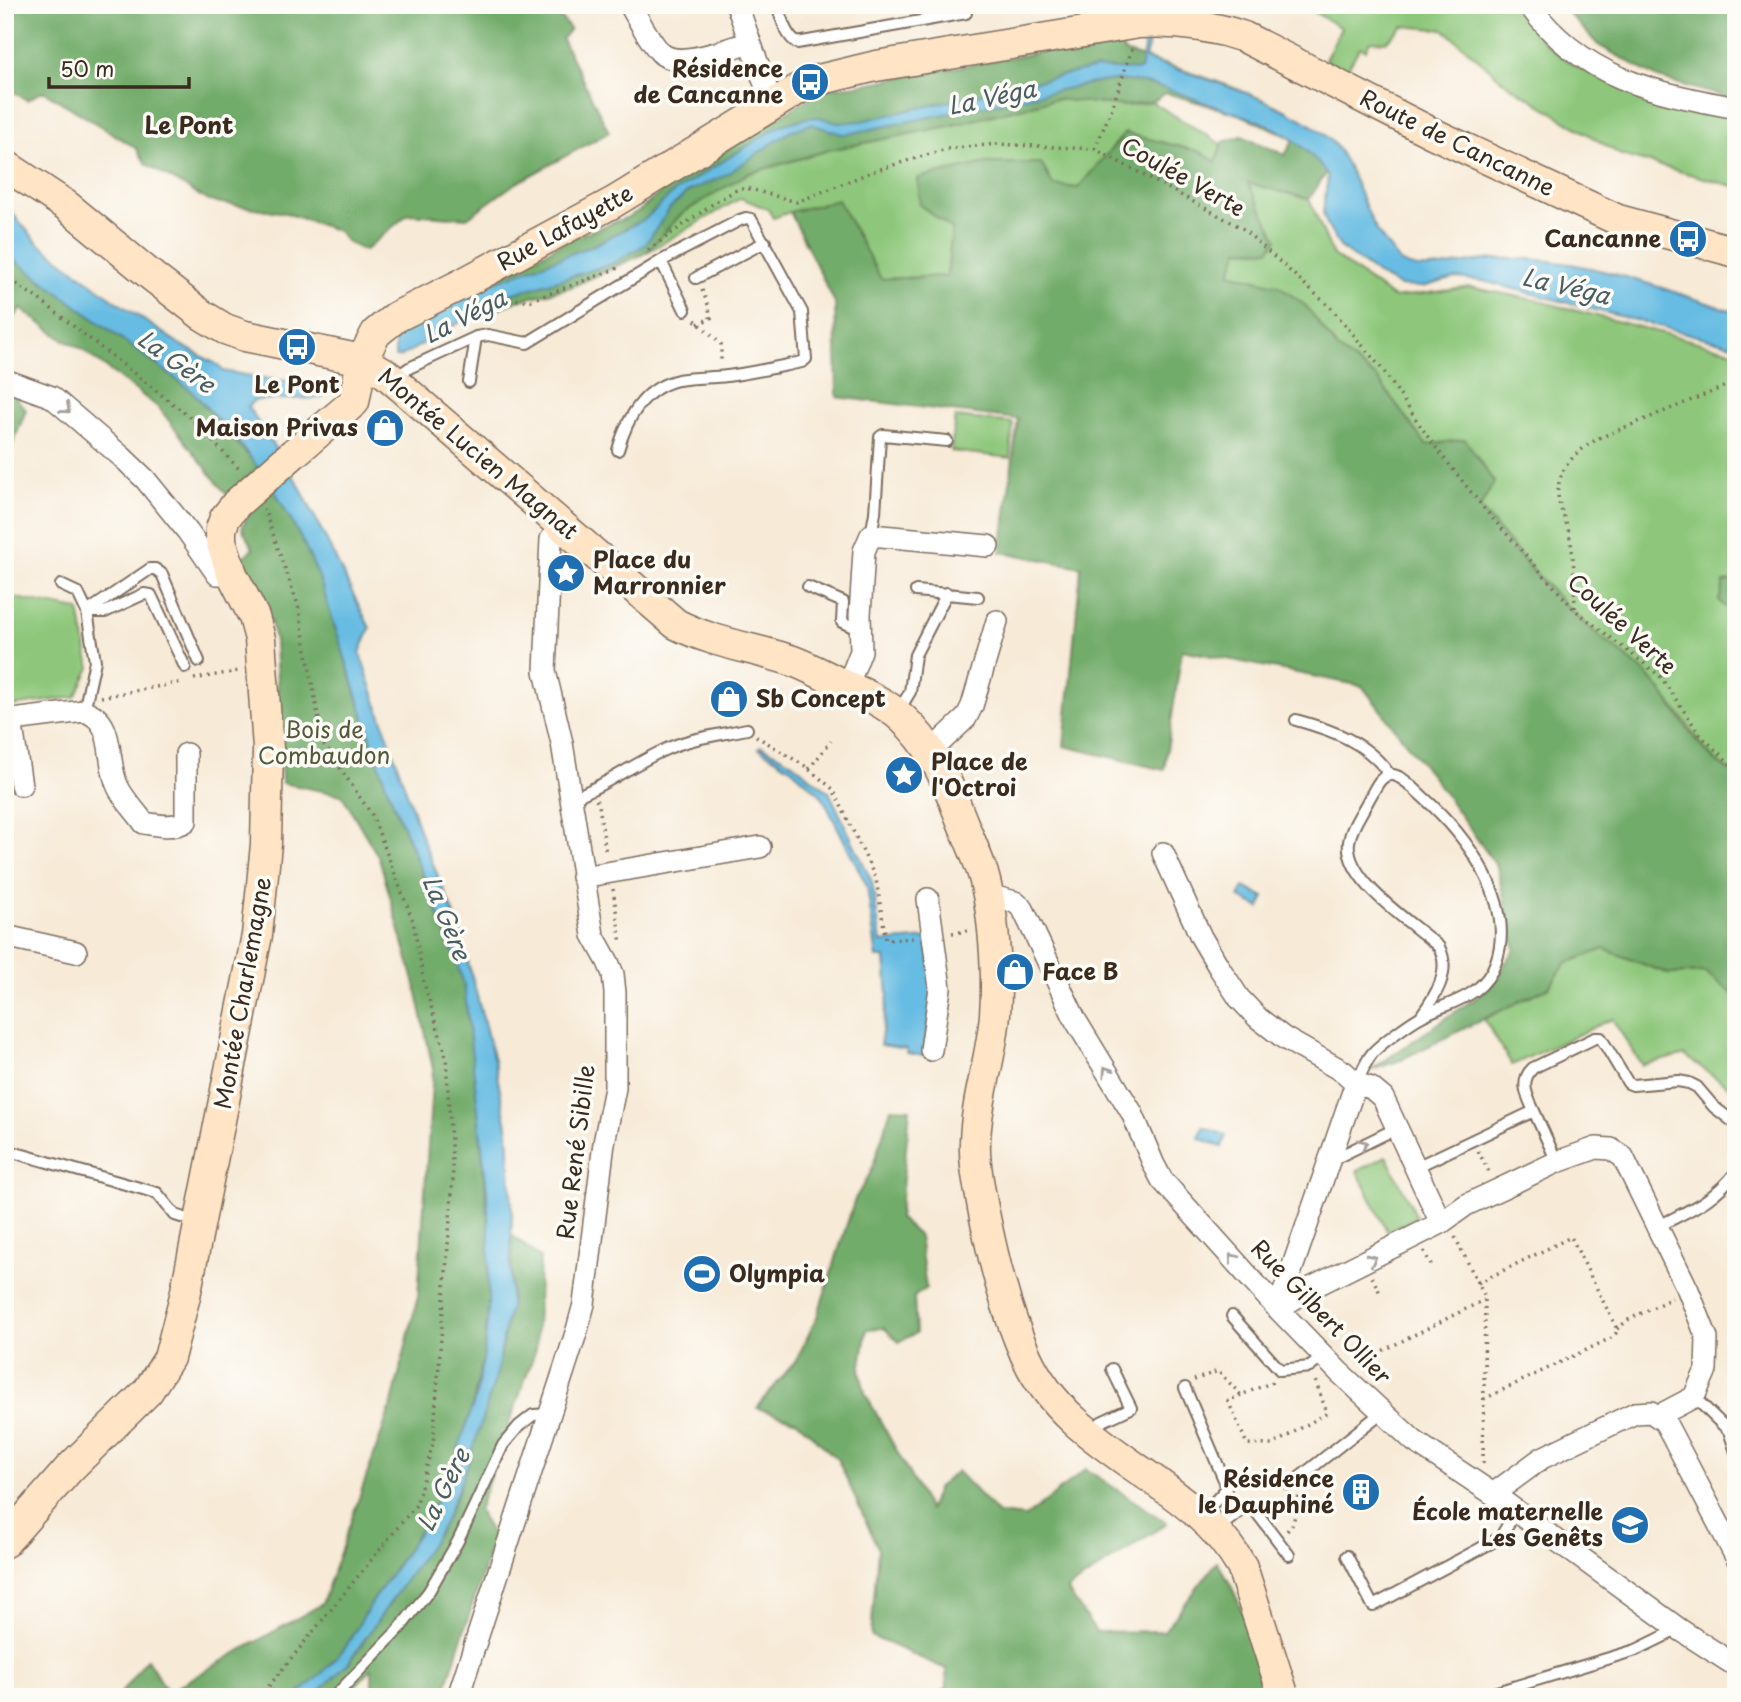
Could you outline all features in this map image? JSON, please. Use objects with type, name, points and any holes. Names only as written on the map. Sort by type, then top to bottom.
[{"type":"main road","name":"Rue Lafayette","points":[[380,371],[376,333],[396,317],[614,202],[810,82],[840,74],[1184,14]]},
{"type":"main road","name":"Route de Cancanne","points":[[1184,14],[1244,37],[1430,132],[1618,220],[1736,252]]},
{"type":"main road","points":[[5,165],[67,206],[153,277],[202,315],[225,329],[245,336],[320,351],[380,371]]},
{"type":"main road","name":"Montée Charlemagne","points":[[5,1542],[69,1469],[148,1391],[159,1375],[169,1358],[174,1341],[200,1223],[257,935],[268,815],[264,666],[254,617],[232,574],[221,541],[221,529],[225,518],[247,495],[354,402],[380,371]]},
{"type":"main road","name":"Montée Lucien Magnat","points":[[380,371],[563,524],[676,624],[696,634],[794,662],[863,694],[897,714],[931,751],[950,790],[983,875],[988,895],[995,1016],[975,1142],[975,1162],[996,1267],[1025,1354],[1036,1376],[1068,1416],[1209,1523],[1242,1567],[1284,1697]]},
{"type":"street","points":[[630,5],[660,52],[667,58],[689,60],[750,42]]},
{"type":"street","points":[[737,5],[772,104]]},
{"type":"street","points":[[1529,5],[1552,34],[1591,65],[1653,91],[1736,108]]},
{"type":"street","points":[[5,380],[52,397],[145,479],[188,532],[217,575],[232,574]]},
{"type":"street","name":"Rue René Sibille","points":[[458,1697],[584,1304],[604,1143],[615,1088],[613,974],[593,934],[562,743],[545,671],[551,540],[563,524]]},
{"type":"street","points":[[847,687],[859,657],[864,551],[871,535],[989,546]]},
{"type":"street","points":[[931,751],[961,723],[972,706],[997,621]]},
{"type":"street","points":[[21,785],[8,721],[86,705],[102,721],[118,787],[144,822],[159,826],[181,824],[186,821],[186,754]]},
{"type":"street","points":[[582,877],[760,847]]},
{"type":"street","points":[[1163,852],[1201,937],[1239,998],[1283,1038],[1344,1072],[1356,1083],[1371,1088],[1383,1098],[1444,1221]]},
{"type":"street","name":"Rue Gilbert Ollier","points":[[988,895],[1015,902],[1023,909],[1076,1021],[1128,1105],[1162,1180],[1278,1309],[1316,1362],[1339,1372],[1414,1441],[1487,1490],[1679,1629],[1736,1666]]},
{"type":"street","points":[[928,898],[940,988],[931,1050]]},
{"type":"street","points":[[5,936],[76,952]]},
{"type":"street","points":[[1278,1309],[1356,1083]]},
{"type":"street","points":[[1278,1309],[1311,1288],[1444,1221],[1466,1205],[1557,1162],[1596,1148],[1611,1149],[1623,1157],[1658,1226],[1703,1325],[1708,1352],[1706,1370],[1694,1397],[1658,1416]]},
{"type":"street","points":[[1487,1490],[1542,1458],[1635,1413],[1651,1412],[1665,1422],[1736,1557]]},
{"type":"lane","points":[[777,5],[786,30],[797,43],[966,13]]},
{"type":"lane","points":[[380,371],[409,368],[488,335],[527,343],[661,261],[746,218],[755,223],[802,312],[806,359],[802,362],[721,376],[679,380],[655,391],[632,412],[618,450]]},
{"type":"lane","points":[[696,278],[765,243]]},
{"type":"lane","points":[[661,261],[685,310]]},
{"type":"lane","points":[[469,382],[476,338]]},
{"type":"lane","points":[[871,535],[880,437],[947,441]]},
{"type":"lane","points":[[87,612],[150,569],[155,569],[162,574],[199,661]]},
{"type":"lane","points":[[61,585],[78,593],[87,612],[95,661],[86,705]]},
{"type":"lane","points":[[808,587],[844,602],[842,622],[860,630]]},
{"type":"lane","points":[[916,591],[978,597]]},
{"type":"lane","points":[[897,714],[910,692],[915,655],[947,593]]},
{"type":"lane","points":[[87,612],[105,612],[144,594],[152,595],[185,667]]},
{"type":"lane","points":[[1296,720],[1348,737],[1390,775]]},
{"type":"lane","points":[[570,799],[590,792],[663,750],[682,743],[747,729]]},
{"type":"lane","points":[[1356,1083],[1372,1053],[1421,1016],[1466,997],[1490,975],[1500,947],[1501,927],[1488,880],[1453,826],[1417,791],[1397,776],[1390,775],[1380,780],[1351,833],[1349,854],[1358,874],[1392,908],[1439,947],[1444,956],[1444,971],[1439,988],[1421,1016]]},
{"type":"lane","points":[[1557,1162],[1524,1087],[1528,1073],[1533,1068],[1595,1038],[1601,1038],[1628,1083],[1689,1083],[1697,1087],[1714,1107],[1736,1124]]},
{"type":"lane","points":[[1416,1167],[1534,1111]]},
{"type":"lane","points":[[1329,1161],[1397,1128]]},
{"type":"lane","points":[[9,1151],[157,1193],[175,1215],[200,1223]]},
{"type":"lane","points":[[1658,1226],[1709,1200],[1721,1191],[1736,1172]]},
{"type":"lane","points":[[1232,1315],[1280,1370],[1316,1362]]},
{"type":"lane","points":[[1091,1436],[1101,1422],[1131,1408],[1112,1369]]},
{"type":"lane","points":[[1185,1388],[1225,1482],[1226,1489],[1209,1523]]},
{"type":"lane","points":[[1694,1397],[1733,1428],[1736,1452]]},
{"type":"lane","points":[[1290,1485],[1381,1413]]},
{"type":"lane","points":[[334,1697],[400,1628],[429,1591],[458,1541],[503,1445],[519,1426],[533,1415],[550,1414]]},
{"type":"lane","points":[[1209,1523],[1250,1504],[1289,1555]]},
{"type":"lane","points":[[1347,1556],[1373,1606],[1500,1538],[1516,1511]]},
{"type":"lane","points":[[1480,1697],[1636,1650],[1679,1629]]},
{"type":"path","points":[[1095,149],[1131,51]]},
{"type":"path","name":"Coulée Verte","points":[[639,256],[738,189],[750,189],[797,202],[874,171],[946,149],[996,144],[1095,149],[1242,228],[1331,308],[1382,370],[1430,440],[1486,511],[1575,610],[1660,676],[1701,736],[1736,769]]},
{"type":"path","points":[[476,338],[502,298],[529,301],[628,264]]},
{"type":"path","points":[[5,276],[44,303],[191,418],[247,495],[298,606],[323,743],[372,815],[413,921],[424,983],[446,1056],[453,1179],[433,1443],[416,1505],[260,1697]]},
{"type":"path","points":[[696,278],[711,317],[698,324]]},
{"type":"path","points":[[685,310],[721,344],[721,376]]},
{"type":"path","points":[[1575,610],[1570,533],[1558,494],[1559,480],[1565,466],[1584,447],[1599,438],[1736,382]]},
{"type":"path","points":[[86,705],[264,666]]},
{"type":"path","points":[[747,729],[809,769],[834,789],[876,879],[886,940],[992,929]]},
{"type":"path","points":[[809,769],[831,741]]},
{"type":"path","points":[[1473,1141],[1498,1190]]},
{"type":"path","points":[[1444,1221],[1478,1283],[1484,1300],[1487,1490]]},
{"type":"path","points":[[1478,1283],[1571,1237],[1617,1329]]},
{"type":"path","points":[[1484,1399],[1611,1338],[1628,1320],[1688,1290]]},
{"type":"path","points":[[1339,1372],[1484,1300]]},
{"type":"path","points":[[1280,1370],[1283,1378],[1228,1401],[1247,1444],[1272,1445],[1327,1413],[1316,1362]]},
{"type":"path","points":[[1185,1388],[1189,1382],[1218,1371],[1241,1395]]},
{"type":"path","points":[[1274,1535],[1286,1531],[1293,1524],[1301,1476]]},
{"type":"green space","points":[[5,5],[551,5],[570,29],[562,39],[609,132],[513,185],[467,218],[408,214],[364,251],[346,241],[338,231],[286,213],[209,201],[146,164],[136,148],[43,91],[27,100],[5,86]]},
{"type":"green space","points":[[1316,5],[1516,5],[1546,44],[1587,72],[1661,101],[1736,118],[1736,187],[1621,155],[1504,82],[1445,30],[1403,26],[1386,42],[1370,41],[1366,50],[1360,47],[1347,70],[1325,60],[1341,28],[1314,12]]},
{"type":"green space","points":[[1561,5],[1736,5],[1736,100],[1658,78],[1598,45]]},
{"type":"green space","points":[[1118,38],[1124,52],[1208,78],[1271,104],[1323,135],[1340,152],[1309,199],[1248,183],[1277,239],[1269,250],[1239,249],[1230,273],[1279,286],[1306,306],[1338,349],[1377,378],[1426,445],[1465,439],[1494,482],[1480,508],[1567,607],[1651,679],[1710,756],[1736,774],[1736,996],[1705,972],[1669,974],[1604,949],[1566,963],[1549,987],[1398,1061],[1371,1070],[1484,992],[1515,950],[1497,867],[1446,795],[1362,686],[1182,650],[1164,770],[1064,746],[1081,567],[1001,552],[1018,419],[837,397],[835,303],[790,212],[838,200],[881,279],[947,276],[952,229],[920,205],[918,178],[986,163],[1041,163],[1053,185],[1078,188],[1125,133],[1201,152],[1216,162],[1223,142],[1242,136],[1285,155],[1294,139],[1241,115],[1166,93],[1152,102],[1126,106],[1055,99],[949,126],[829,150],[747,174],[681,214],[646,253],[571,287],[517,301],[469,320],[464,311],[471,291],[574,237],[639,211],[669,185],[824,89]]},
{"type":"green space","points":[[1056,99],[1126,106],[1152,102],[1221,144],[1216,162],[1125,133],[1078,188],[1053,185],[1041,163],[986,163],[920,205],[952,229],[947,276],[881,279],[790,212],[773,218],[768,209],[741,198],[646,253],[681,214],[747,174],[829,150],[949,126]]},
{"type":"green space","points":[[1248,183],[1309,199],[1333,255],[1394,298],[1470,287],[1535,300],[1736,352],[1736,580],[1724,582],[1719,601],[1736,616],[1736,774],[1707,752],[1671,704],[1564,603],[1480,508],[1494,482],[1427,446],[1377,378],[1338,349],[1306,306],[1230,273],[1239,249],[1269,250]]},
{"type":"green space","points":[[5,253],[192,391],[259,468],[227,495],[159,408],[80,348],[62,339],[21,309],[13,319],[5,313]]},
{"type":"green space","points":[[5,389],[10,391],[26,410],[5,465]]},
{"type":"green space","points":[[955,417],[1013,423],[1010,458],[951,451]]},
{"type":"green space","name":"Bois de Combaudon","points":[[272,486],[304,543],[319,577],[386,785],[461,970],[469,1010],[489,1230],[490,1286],[484,1354],[468,1424],[452,1468],[430,1515],[333,1663],[349,1663],[444,1523],[457,1495],[501,1355],[511,1301],[512,1235],[540,1258],[536,1349],[478,1511],[494,1537],[443,1697],[372,1697],[372,1668],[345,1697],[118,1697],[147,1659],[168,1692],[322,1604],[392,1403],[418,1296],[433,1069],[416,988],[379,858],[342,795],[282,783],[275,641],[271,621],[241,558],[253,549],[242,528],[251,508]]},
{"type":"green space","points":[[1736,580],[1736,616],[1719,601],[1724,582]]},
{"type":"green space","points":[[5,596],[79,610],[90,668],[75,697],[5,707]]},
{"type":"green space","points":[[1604,949],[1669,974],[1705,972],[1736,996],[1736,1092],[1684,1055],[1642,1065],[1612,1019],[1512,1065],[1484,1019],[1549,987],[1566,963]]},
{"type":"green space","points":[[891,1108],[910,1109],[899,1218],[919,1236],[926,1288],[914,1297],[916,1333],[899,1342],[884,1328],[867,1329],[860,1371],[865,1393],[929,1510],[938,1487],[957,1471],[998,1514],[1026,1517],[1086,1469],[1167,1523],[1067,1590],[1096,1632],[1164,1631],[1217,1562],[1242,1610],[1267,1697],[935,1697],[947,1688],[946,1669],[871,1636],[878,1548],[838,1460],[797,1421],[757,1408],[797,1359],[817,1317],[855,1199],[871,1172]]},
{"type":"green space","points":[[1386,1156],[1417,1217],[1387,1231],[1357,1171]]},
{"type":"water","name":"La Véga","points":[[1143,37],[1150,38],[1145,59],[1278,106],[1324,134],[1344,158],[1375,227],[1400,262],[1419,268],[1430,268],[1490,259],[1528,259],[1607,272],[1736,312],[1736,346],[1483,281],[1456,278],[1422,287],[1399,286],[1341,248],[1323,213],[1328,176],[1317,161],[1296,142],[1252,118],[1162,87],[1119,80],[1103,81],[848,134],[811,124],[791,131],[724,176],[689,191],[670,208],[646,244],[612,264],[505,296],[400,357],[395,357],[395,341],[404,328],[471,291],[594,245],[645,219],[674,192],[781,125],[819,117],[838,123],[861,121],[1096,68],[1140,70]]},
{"type":"water","name":"La Gère","points":[[5,205],[38,243],[117,302],[181,345],[218,365],[223,371],[274,380],[336,383],[337,387],[321,398],[260,400],[253,401],[248,407],[299,485],[370,628],[360,653],[422,838],[458,924],[494,1060],[508,1131],[512,1208],[510,1308],[498,1370],[467,1467],[444,1523],[348,1663],[314,1697],[295,1697],[345,1648],[430,1515],[452,1468],[476,1396],[484,1354],[488,1310],[489,1230],[464,985],[449,938],[386,785],[319,577],[272,486],[243,448],[192,391],[5,253]]},
{"type":"water","points":[[761,746],[790,761],[829,792],[872,882],[881,942],[927,938],[934,997],[923,1056],[907,1053],[907,1049],[880,1045],[888,996],[885,958],[877,958],[867,886],[822,796],[792,769],[759,748]]},
{"type":"water","points":[[1244,887],[1264,897],[1260,908],[1239,897]]},
{"type":"water","points":[[1203,1127],[1226,1135],[1222,1147],[1199,1138]]},
{"type":"place","name":"Résidence de Cancanne","points":[[810,82]]},
{"type":"place","name":"Cancanne","points":[[1688,239]]},
{"type":"place","name":"Le Pont","points":[[297,347]]},
{"type":"place","name":"Maison Privas","points":[[385,428]]},
{"type":"place","name":"Place du Marronnier","points":[[566,573]]},
{"type":"place","name":"Sb Concept","points":[[729,699]]},
{"type":"place","name":"Place de l'Octroi","points":[[904,775]]},
{"type":"place","name":"Face B","points":[[1015,972]]},
{"type":"place","name":"Olympia","points":[[702,1274]]},
{"type":"place","name":"Résidence le Dauphiné","points":[[1361,1492]]},
{"type":"place","name":"École maternelle Les Genêts","points":[[1630,1525]]},
{"type":"district","name":"Le Pont","points":[[189,126]]}]
